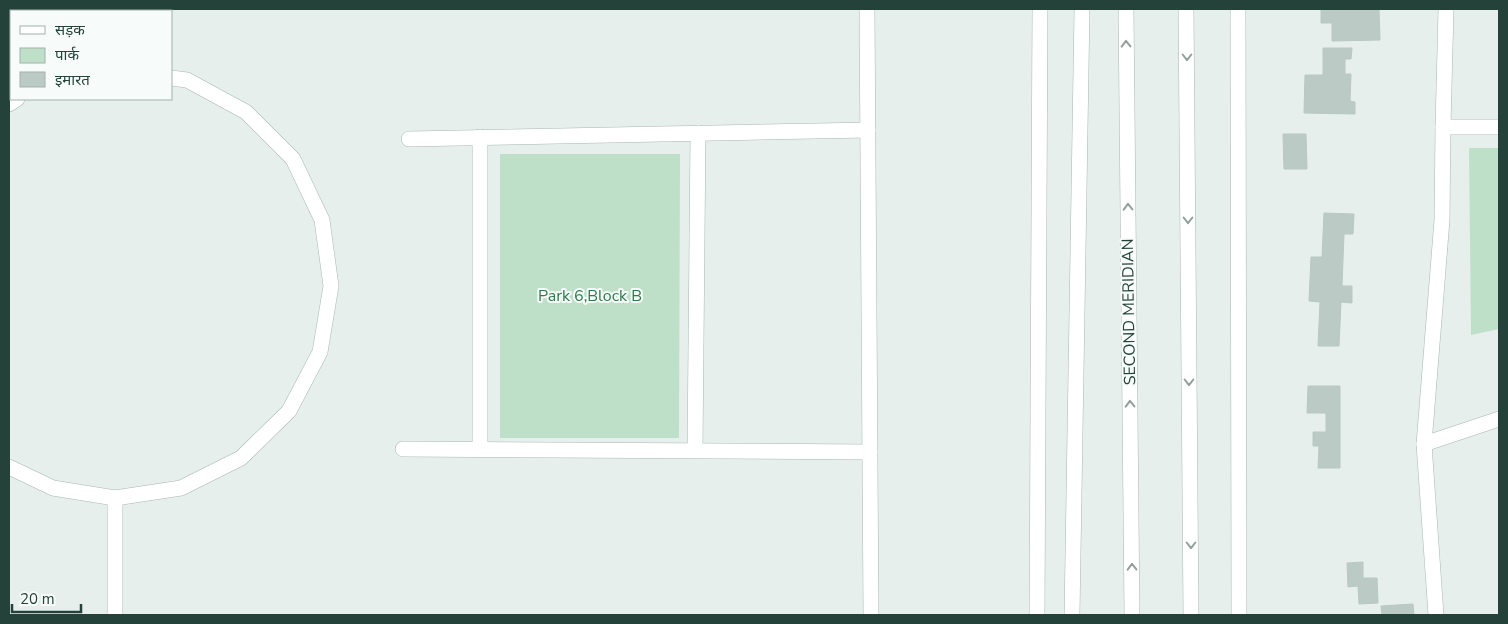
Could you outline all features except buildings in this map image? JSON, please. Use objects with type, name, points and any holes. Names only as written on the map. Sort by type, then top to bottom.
[{"type":"street","points":[[867,9],[871,615]]},
{"type":"street","points":[[1037,615],[1040,9]]},
{"type":"street","points":[[1072,615],[1082,9]]},
{"type":"street","name":"SECOND MERIDIAN","points":[[1126,9],[1132,615]]},
{"type":"street","points":[[1186,9],[1191,615]]},
{"type":"street","points":[[1238,9],[1239,615]]},
{"type":"street","points":[[1436,615],[1424,444],[1442,220],[1446,9]]},
{"type":"street","points":[[9,467],[53,488],[115,498],[181,488],[241,458],[289,411],[320,352],[331,286],[322,220],[293,160],[246,112],[187,80],[172,78]]},
{"type":"street","points":[[1443,128],[1499,127]]},
{"type":"street","points":[[409,139],[868,130]]},
{"type":"street","points":[[695,450],[698,133]]},
{"type":"street","points":[[480,137],[480,449]]},
{"type":"street","points":[[1424,444],[1499,419]]},
{"type":"street","points":[[402,449],[870,452]]},
{"type":"street","points":[[114,615],[115,498]]},
{"type":"green space","points":[[1469,148],[1499,148],[1499,329],[1471,335]]},
{"type":"green space","name":"Park 6,Block B","points":[[500,154],[680,154],[679,438],[500,438]]}]
